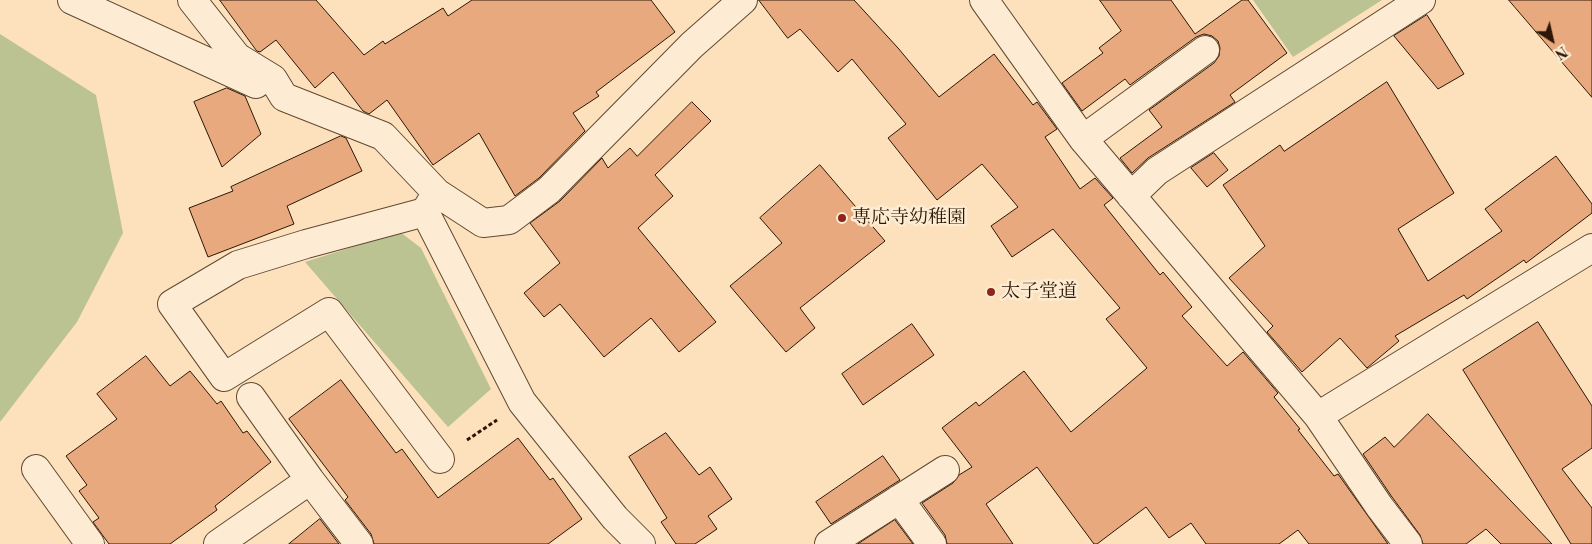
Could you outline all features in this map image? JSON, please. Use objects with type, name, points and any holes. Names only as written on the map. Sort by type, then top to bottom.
[{"type":"street","points":[[72,0],[284,97],[383,136],[431,203],[522,402],[616,518],[641,544]]},
{"type":"street","points":[[192,0],[237,57],[273,79],[284,97]]},
{"type":"street","points":[[440,459],[329,312],[224,377],[172,304],[238,265],[431,203],[483,223],[509,220],[549,190],[692,45],[742,0]]},
{"type":"street","points":[[984,0],[1083,139],[1318,416],[1379,506],[1408,544]]},
{"type":"street","points":[[1131,196],[1157,171],[1421,0]]},
{"type":"street","points":[[1083,139],[1205,50]]},
{"type":"street","points":[[1318,416],[1592,248]]},
{"type":"street","points":[[251,397],[310,480],[360,544]]},
{"type":"street","points":[[36,469],[90,544]]},
{"type":"street","points":[[829,544],[944,470]]},
{"type":"street","points":[[218,544],[310,480]]},
{"type":"street","points":[[898,499],[932,544]]},
{"type":"path","points":[[440,459],[522,402]]},
{"type":"green space","points":[[1253,0],[1382,0],[1293,57]]},
{"type":"green space","points":[[0,34],[96,95],[123,233],[77,322],[0,422]]},
{"type":"green space","points":[[400,232],[421,248],[491,389],[448,427],[305,262]]},
{"type":"building","points":[[220,0],[316,0],[364,55],[383,41],[385,44],[443,8],[448,16],[472,0],[651,0],[675,32],[596,92],[599,96],[573,113],[585,131],[539,178],[515,196],[479,133],[433,165],[387,100],[369,114],[363,111],[333,72],[315,88],[276,40],[260,52],[257,51]]},
{"type":"building","points":[[759,0],[854,0],[939,97],[994,54],[1033,105],[1037,102],[1057,129],[1045,137],[1080,189],[1095,178],[1113,198],[1104,205],[1160,275],[1163,272],[1192,307],[1182,316],[1227,366],[1243,352],[1278,393],[1274,397],[1300,429],[1298,430],[1334,476],[1338,474],[1388,544],[1309,544],[1298,530],[1279,544],[1206,544],[1191,523],[1169,538],[1146,507],[1097,544],[1094,544],[1037,467],[986,504],[1013,544],[947,544],[945,535],[922,503],[953,483],[959,475],[972,467],[942,428],[976,402],[979,406],[1024,371],[1071,432],[1147,368],[1106,319],[1120,308],[1053,229],[1012,257],[991,226],[1018,207],[982,164],[937,200],[888,138],[906,124],[852,59],[838,72],[800,29],[788,38]]},
{"type":"building","points":[[1100,0],[1171,0],[1195,34],[1242,0],[1248,0],[1287,53],[1230,95],[1235,102],[1148,158],[1132,173],[1120,158],[1162,127],[1149,110],[1214,63],[1219,56],[1220,48],[1218,41],[1212,36],[1204,34],[1196,37],[1130,85],[1125,79],[1082,111],[1062,83],[1103,53],[1099,48],[1121,31]]},
{"type":"building","points":[[1509,0],[1592,0],[1592,97]]},
{"type":"building","points":[[1427,15],[1464,74],[1438,89],[1394,36]]},
{"type":"building","points":[[1387,82],[1454,193],[1398,229],[1428,281],[1502,231],[1485,209],[1556,156],[1592,204],[1592,213],[1526,263],[1524,260],[1467,299],[1464,295],[1395,336],[1399,341],[1367,368],[1340,338],[1302,372],[1267,332],[1273,326],[1229,278],[1265,246],[1223,185],[1280,145],[1284,151]]},
{"type":"building","points":[[227,88],[245,96],[261,134],[222,167],[194,102]]},
{"type":"building","points":[[692,102],[711,121],[655,175],[673,196],[638,228],[716,322],[679,352],[651,318],[604,357],[560,304],[544,317],[524,293],[560,263],[530,223],[560,201],[602,158],[608,168],[630,148],[637,156]]},
{"type":"building","points":[[341,136],[346,138],[362,171],[287,206],[294,224],[208,257],[189,208],[233,191],[231,187]]},
{"type":"building","points":[[1214,153],[1228,170],[1207,187],[1191,168]]},
{"type":"building","points":[[820,165],[885,241],[800,308],[815,328],[786,352],[730,286],[782,243],[760,218]]},
{"type":"building","points":[[1538,322],[1592,406],[1592,448],[1562,469],[1592,508],[1592,544],[1571,544],[1463,370]]},
{"type":"building","points":[[912,324],[934,355],[863,405],[842,374]]},
{"type":"building","points":[[146,356],[170,386],[190,371],[217,404],[221,401],[243,433],[247,431],[271,462],[215,506],[217,510],[170,544],[109,544],[93,522],[99,518],[79,491],[87,485],[66,456],[117,419],[97,394]]},
{"type":"building","points":[[341,380],[396,453],[402,449],[438,498],[518,438],[550,480],[553,478],[582,519],[548,544],[374,544],[371,534],[345,500],[348,497],[289,419]]},
{"type":"building","points":[[1428,414],[1552,544],[1501,544],[1486,529],[1466,544],[1423,544],[1420,535],[1363,454],[1385,437],[1394,447]]},
{"type":"building","points":[[666,433],[699,475],[710,467],[732,499],[708,516],[717,529],[695,544],[676,544],[661,522],[667,518],[629,457]]},
{"type":"building","points":[[883,456],[900,480],[831,524],[816,502]]},
{"type":"building","points":[[320,519],[339,544],[289,544]]},
{"type":"building","points":[[895,520],[913,544],[858,544]]},
{"type":"place","name":"専応寺幼稚園","points":[[842,218]]},
{"type":"place","name":"太子堂道","points":[[991,292]]}]
